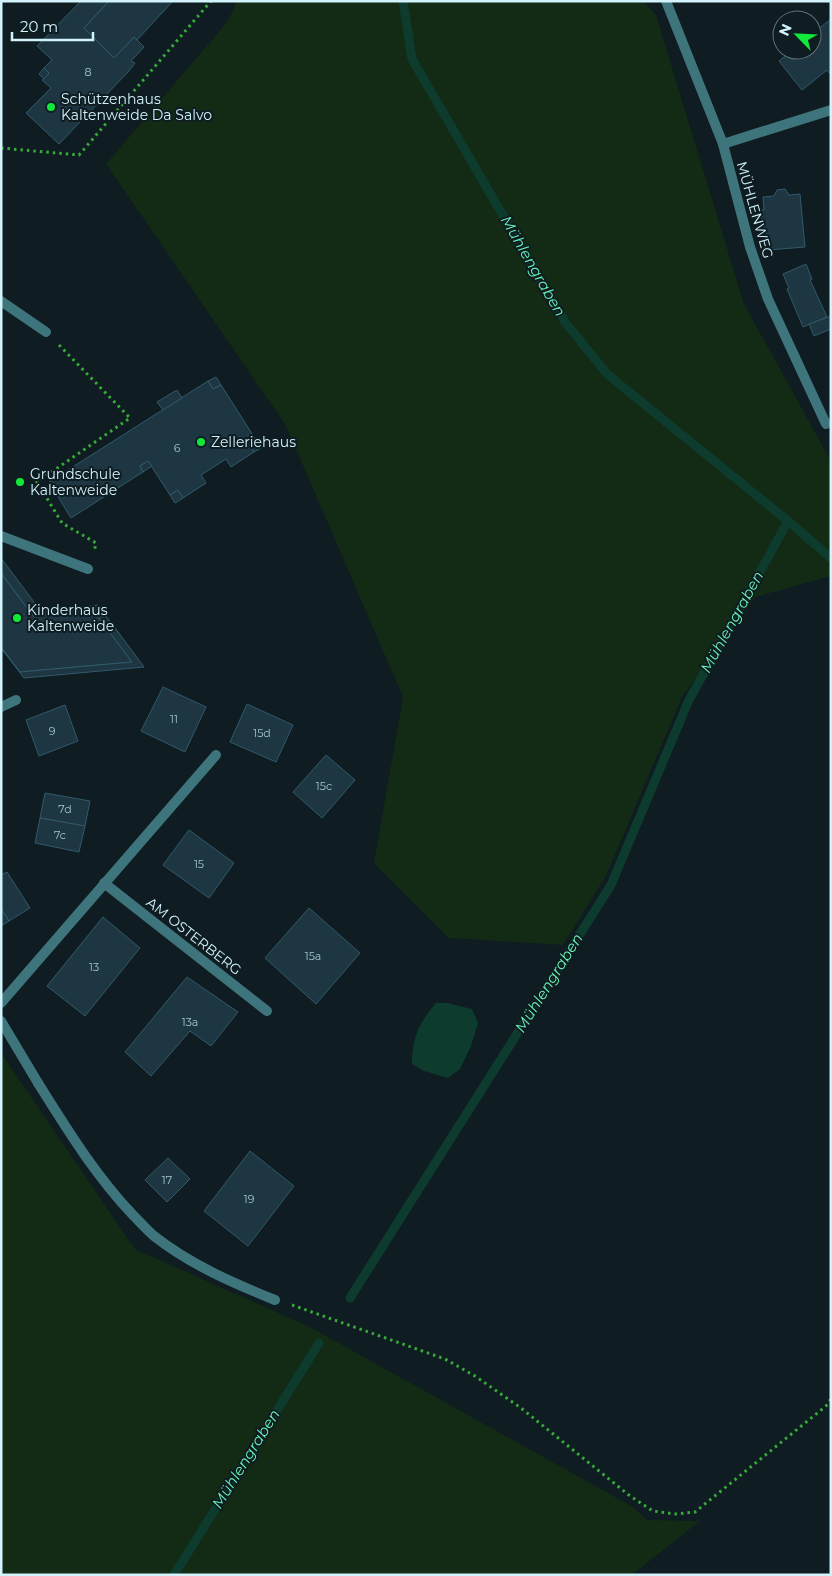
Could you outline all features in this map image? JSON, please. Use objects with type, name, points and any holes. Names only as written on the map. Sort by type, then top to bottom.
[{"type":"street","name":"MÜHLENWEG","points":[[666,1],[723,144],[750,248],[768,299],[826,424]]},
{"type":"street","points":[[723,144],[831,110]]},
{"type":"street","points":[[1,301],[46,332]]},
{"type":"street","points":[[1,536],[88,569]]},
{"type":"street","points":[[1,707],[16,700]]},
{"type":"street","points":[[1,1003],[216,755]]},
{"type":"street","name":"AM OSTERBERG","points":[[104,883],[267,1011]]},
{"type":"street","points":[[1,1021],[76,1144],[113,1194],[154,1236],[200,1266],[229,1281],[275,1300]]},
{"type":"path","points":[[1,148],[79,155],[211,1]]},
{"type":"path","points":[[46,332],[130,418],[38,482],[62,523],[96,544],[88,569]]},
{"type":"path","points":[[275,1300],[445,1359],[475,1376],[521,1408],[630,1496],[652,1511],[675,1514],[695,1512],[826,1406],[831,1399]]},
{"type":"shaded area","points":[[237,1],[643,1],[656,15],[744,304],[831,461],[831,576],[756,597],[682,697],[606,876],[563,945],[449,938],[374,863],[403,697],[285,424],[106,164],[228,21]]},
{"type":"shaded area","points":[[436,1003],[447,1003],[472,1009],[478,1023],[471,1046],[460,1069],[448,1078],[424,1071],[412,1064],[415,1038],[425,1017]]},
{"type":"shaded area","points":[[1,1053],[135,1249],[312,1328],[633,1507],[647,1520],[700,1521],[632,1575],[1,1575]]},
{"type":"building","points":[[81,1],[109,1],[84,28],[114,58],[134,37],[144,47],[131,61],[135,63],[129,71],[59,144],[26,113],[51,88],[42,80],[49,73],[44,68],[52,60],[37,46]]},
{"type":"building","points":[[109,1],[173,1],[137,40],[134,37],[114,58],[84,28]]},
{"type":"building","points":[[831,19],[831,75],[827,70],[802,90],[779,61],[822,60],[822,26]]},
{"type":"building","points":[[44,68],[49,73],[44,79],[39,74]]},
{"type":"building","points":[[785,189],[789,195],[800,194],[805,247],[768,250],[766,231],[763,231],[761,210],[764,210],[763,197],[774,196],[777,190]]},
{"type":"building","points":[[806,264],[812,279],[810,280],[827,317],[803,327],[787,289],[789,288],[783,274]]},
{"type":"building","points":[[831,316],[831,329],[814,336],[809,324]]},
{"type":"building","points":[[216,377],[221,385],[213,389],[208,381]]},
{"type":"building","points":[[208,381],[213,389],[221,385],[256,440],[249,444],[254,452],[231,467],[226,459],[201,475],[206,483],[183,498],[178,490],[170,495],[148,461],[140,466],[143,472],[71,518],[49,482]]},
{"type":"building","points":[[177,390],[182,398],[163,410],[157,402]]},
{"type":"building","points":[[256,440],[261,448],[254,452],[249,444]]},
{"type":"building","points":[[148,461],[152,466],[143,472],[140,466]]},
{"type":"building","points":[[178,490],[183,498],[175,503],[170,495]]},
{"type":"building","points":[[1,558],[40,610],[65,608],[65,613],[33,616],[1,573]]},
{"type":"building","points":[[1,573],[33,616],[65,613],[65,608],[90,606],[132,662],[20,672],[1,647]]},
{"type":"building","points":[[98,605],[144,667],[24,678],[1,648],[20,672],[132,662],[90,606]]},
{"type":"building","points":[[163,687],[206,707],[185,752],[141,731]]},
{"type":"building","points":[[247,704],[293,725],[276,762],[230,742]]},
{"type":"building","points":[[65,705],[78,741],[39,756],[26,720]]},
{"type":"building","points":[[326,755],[355,780],[322,818],[293,792]]},
{"type":"building","points":[[45,793],[90,801],[85,826],[40,818]]},
{"type":"building","points":[[40,818],[85,826],[79,852],[35,843]]},
{"type":"building","points":[[189,830],[234,863],[209,898],[163,865]]},
{"type":"building","points":[[7,872],[30,908],[9,921],[1,909],[1,875]]},
{"type":"building","points":[[309,908],[360,953],[316,1004],[265,958]]},
{"type":"building","points":[[1,909],[9,921],[1,926]]},
{"type":"building","points":[[103,917],[140,948],[85,1016],[47,986]]},
{"type":"building","points":[[187,977],[238,1012],[211,1046],[190,1031],[151,1076],[125,1052]]},
{"type":"building","points":[[250,1151],[294,1186],[248,1246],[204,1211]]},
{"type":"building","points":[[168,1158],[190,1179],[167,1202],[145,1180]]},
{"type":"waterway","name":"Mühlengraben","points":[[403,1],[412,59],[565,322],[607,374],[831,558]]},
{"type":"waterway","name":"Mühlengraben","points":[[350,1298],[611,885],[689,700],[788,521]]},
{"type":"waterway","name":"Mühlengraben","points":[[174,1575],[319,1343]]},
{"type":"place","name":"Schützenhaus Kaltenweide Da Salvo","points":[[51,107]]},
{"type":"place","name":"Zelleriehaus","points":[[201,442]]},
{"type":"place","name":"Grundschule Kaltenweide","points":[[20,482]]},
{"type":"place","name":"Kinderhaus Kaltenweide","points":[[17,618]]}]
